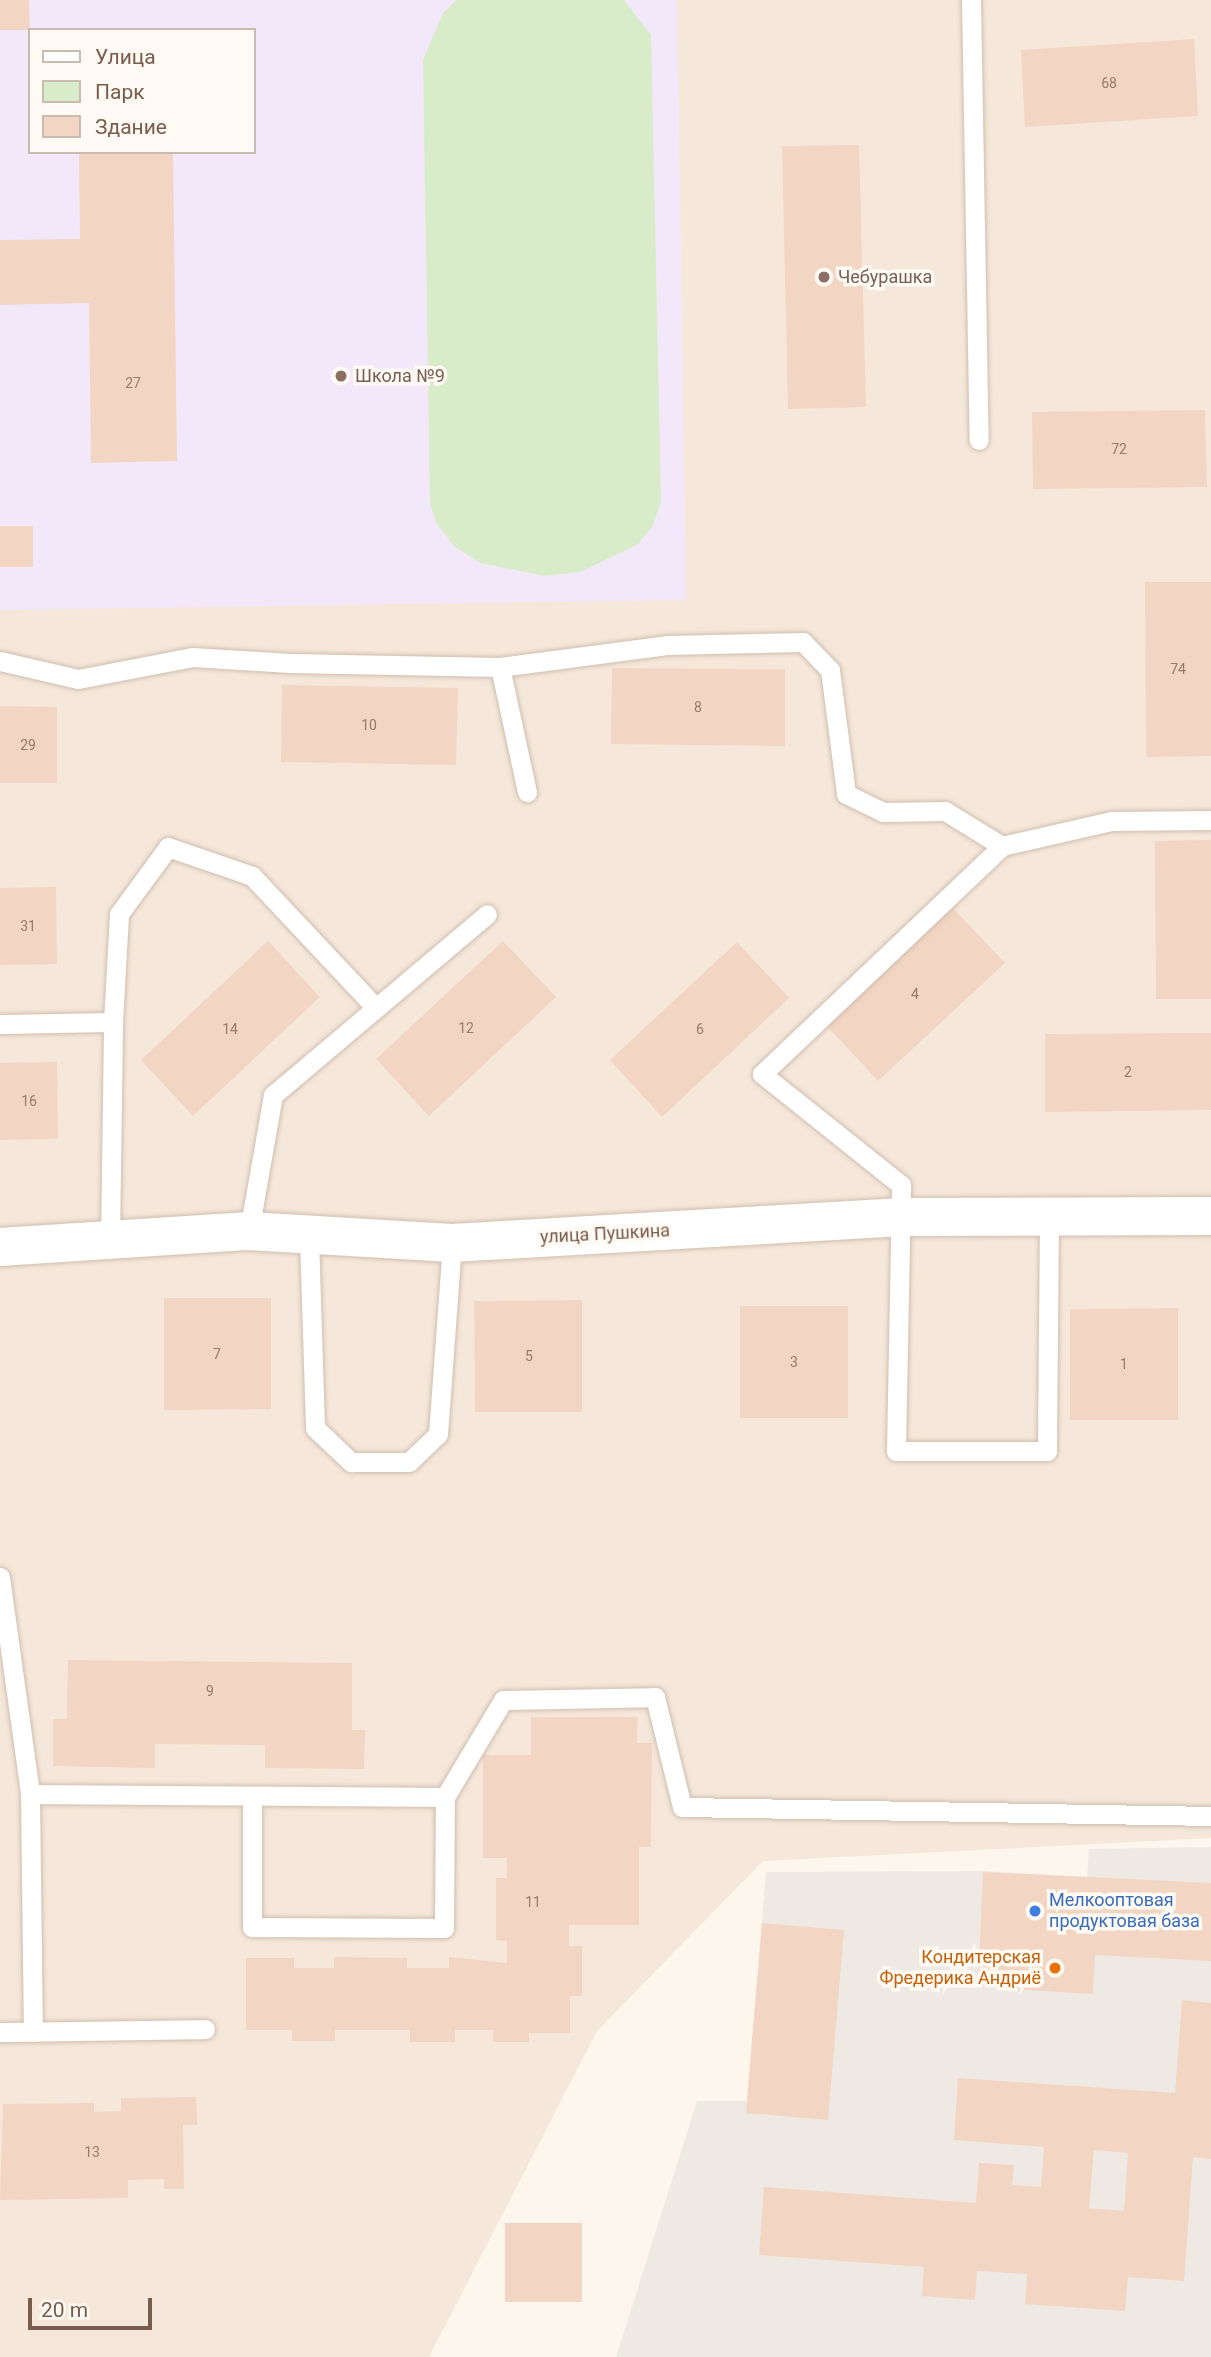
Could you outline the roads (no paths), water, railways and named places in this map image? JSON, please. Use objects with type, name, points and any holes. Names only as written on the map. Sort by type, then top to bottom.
[{"type":"street","name":"улица Пушкина","points":[[0,1247],[249,1231],[309,1237],[452,1243],[898,1217],[1211,1216]]},
{"type":"lane","points":[[971,0],[979,440]]},
{"type":"lane","points":[[0,661],[78,679],[192,657],[290,663],[500,667],[667,645],[803,642],[830,670],[846,794],[883,812],[945,811],[1002,846]]},
{"type":"lane","points":[[500,667],[527,792]]},
{"type":"lane","points":[[1049,1216],[1048,1451],[896,1451],[898,1217],[901,1185],[762,1074],[1002,846],[1111,821],[1211,820]]},
{"type":"lane","points":[[110,1242],[113,1022],[119,914],[168,848],[252,876],[376,1008]]},
{"type":"lane","points":[[249,1231],[273,1095],[487,914]]},
{"type":"lane","points":[[0,1024],[113,1022]]},
{"type":"lane","points":[[309,1237],[315,1428],[351,1462],[409,1462],[438,1434],[452,1243]]},
{"type":"lane","points":[[0,1577],[30,1794],[33,2032]]},
{"type":"lane","points":[[252,1796],[252,1927],[444,1928],[445,1797],[503,1700],[655,1698],[682,1807],[1211,1816]]},
{"type":"lane","points":[[30,1794],[445,1797]]},
{"type":"lane","points":[[0,2032],[205,2029]]},
{"type":"place","name":"Чебурашка","points":[[824,277]]},
{"type":"place","name":"Школа №9","points":[[341,376]]},
{"type":"place","name":"Мелкооптовая продуктовая база","points":[[1035,1911]]},
{"type":"place","name":"Кондитерская Фредерика Андриё","points":[[1055,1968]]}]
